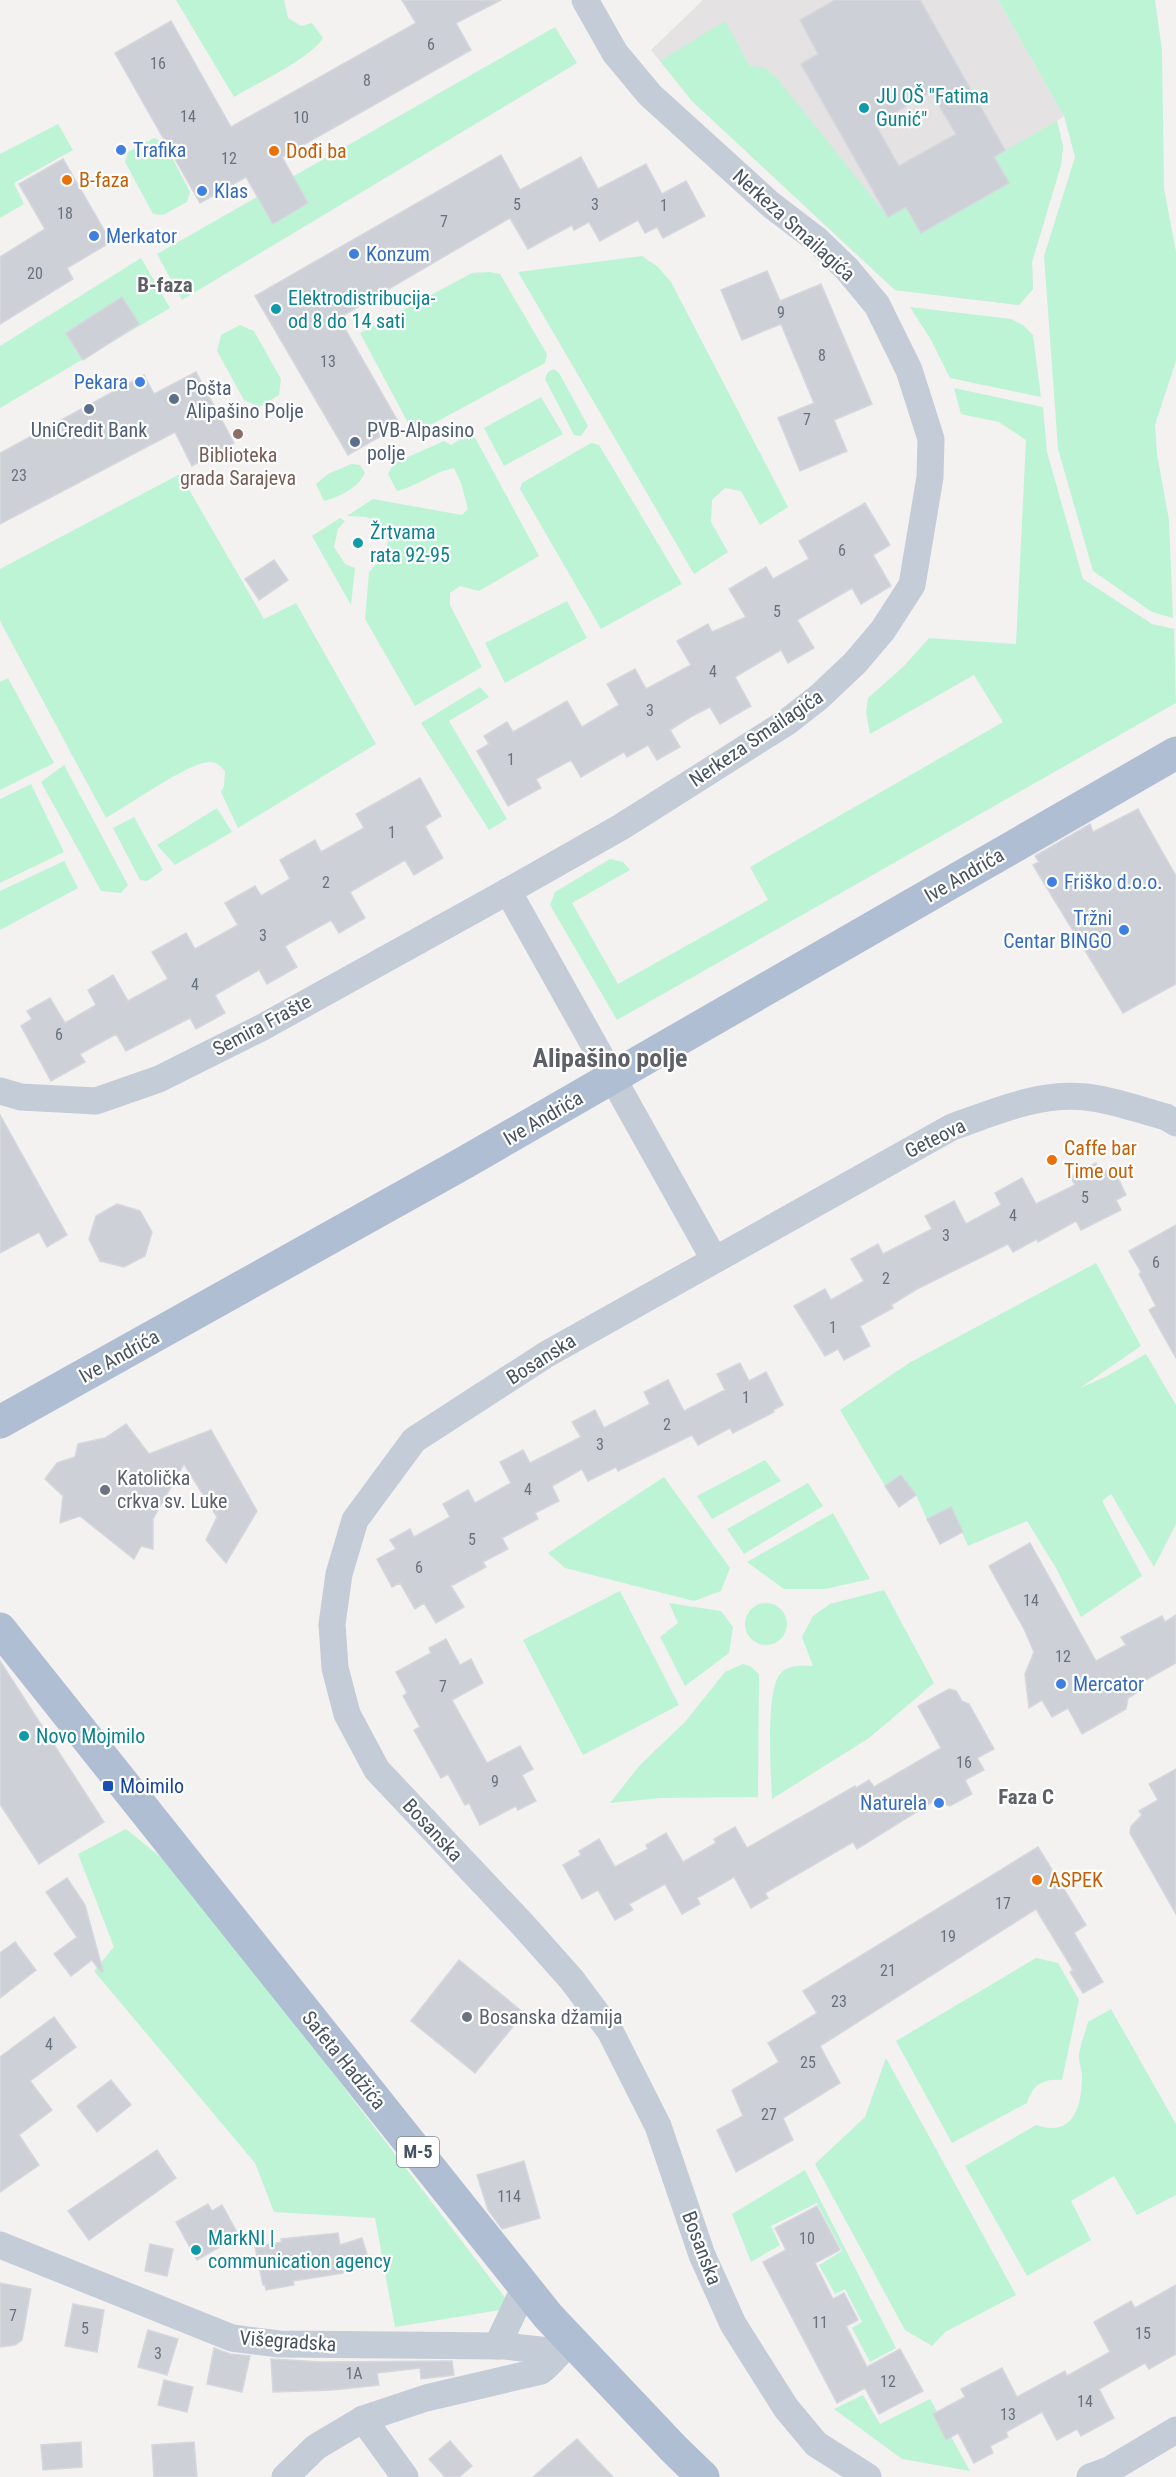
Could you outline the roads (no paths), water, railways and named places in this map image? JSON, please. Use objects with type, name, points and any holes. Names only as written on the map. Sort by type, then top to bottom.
[{"type":"main road","name":"Ive Andrića","points":[[0,1422],[462,1164],[1176,753]]},
{"type":"main road","name":"Safeta Hadžića","points":[[0,1629],[14,1658],[525,2287],[565,2347],[703,2477]]},
{"type":"street","name":"Nerkeza Smailagića","points":[[508,891],[621,827],[787,722],[819,697],[855,663],[884,630],[912,585],[930,477],[931,439],[909,370],[877,305],[847,269],[817,240],[770,204],[650,95],[615,53],[585,0]]},
{"type":"street","name":"Semira Frašte","points":[[0,1091],[21,1097],[96,1101],[159,1079],[261,1028],[508,891]]},
{"type":"street","points":[[508,891],[714,1259]]},
{"type":"street","name":"Geteova","points":[[714,1259],[952,1127],[1022,1103],[1056,1096],[1096,1099],[1166,1117],[1176,1123]]},
{"type":"street","name":"Bosanska","points":[[714,1259],[547,1354],[414,1440],[406,1448],[355,1520],[339,1574],[332,1624],[335,1668],[347,1714],[377,1770],[524,1926],[572,1980],[610,2031],[658,2126],[702,2255],[733,2324],[786,2408],[816,2444],[868,2477]]},
{"type":"street","name":"Višegradska","points":[[0,2246],[232,2338],[279,2344],[565,2347]]},
{"type":"street","points":[[497,2346],[525,2287]]},
{"type":"street","points":[[285,2477],[316,2447],[363,2419],[426,2398],[541,2371],[552,2363],[565,2347]]},
{"type":"street","points":[[363,2419],[405,2477]]},
{"type":"street","points":[[1090,2477],[1109,2469],[1176,2430]]},
{"type":"place","name":"JU OŠ \"Fatima Gunić\"","points":[[864,108]]},
{"type":"place","name":"Trafika","points":[[121,150]]},
{"type":"place","name":"Dođi ba","points":[[274,151]]},
{"type":"place","name":"B-faza","points":[[67,180]]},
{"type":"place","name":"Klas","points":[[202,191]]},
{"type":"place","name":"Merkator","points":[[94,236]]},
{"type":"place","name":"Konzum","points":[[354,254]]},
{"type":"place","name":"Elektrodistribucija- od 8 do 14 sati","points":[[276,309]]},
{"type":"place","name":"Pekara","points":[[140,382]]},
{"type":"place","name":"Pošta Alipašino Polje","points":[[174,399]]},
{"type":"place","name":"UniCredit Bank","points":[[89,409]]},
{"type":"place","name":"Biblioteka grada Sarajeva","points":[[238,434]]},
{"type":"place","name":"PVB-Alpasino polje","points":[[355,442]]},
{"type":"place","name":"Žrtvama rata 92-95","points":[[358,543]]},
{"type":"place","name":"Friško d.o.o.","points":[[1052,882]]},
{"type":"place","name":"Tržni Centar BINGO","points":[[1124,930]]},
{"type":"place","name":"Caffe bar Time out","points":[[1052,1160]]},
{"type":"place","name":"Katolička crkva sv. Luke","points":[[105,1490]]},
{"type":"place","name":"Mercator","points":[[1061,1684]]},
{"type":"place","name":"Novo Mojmilo","points":[[24,1736]]},
{"type":"place","name":"Moimilo","points":[[108,1786]]},
{"type":"place","name":"Naturela","points":[[939,1803]]},
{"type":"place","name":"ASPEK","points":[[1037,1880]]},
{"type":"place","name":"Bosanska džamija","points":[[467,2017]]},
{"type":"place","name":"MarkNI | communication agency","points":[[196,2250]]},
{"type":"district","name":"B-faza","points":[[165,285]]},
{"type":"district","name":"Alipašino polje","points":[[610,1058]]},
{"type":"district","name":"Faza C","points":[[1026,1797]]}]
